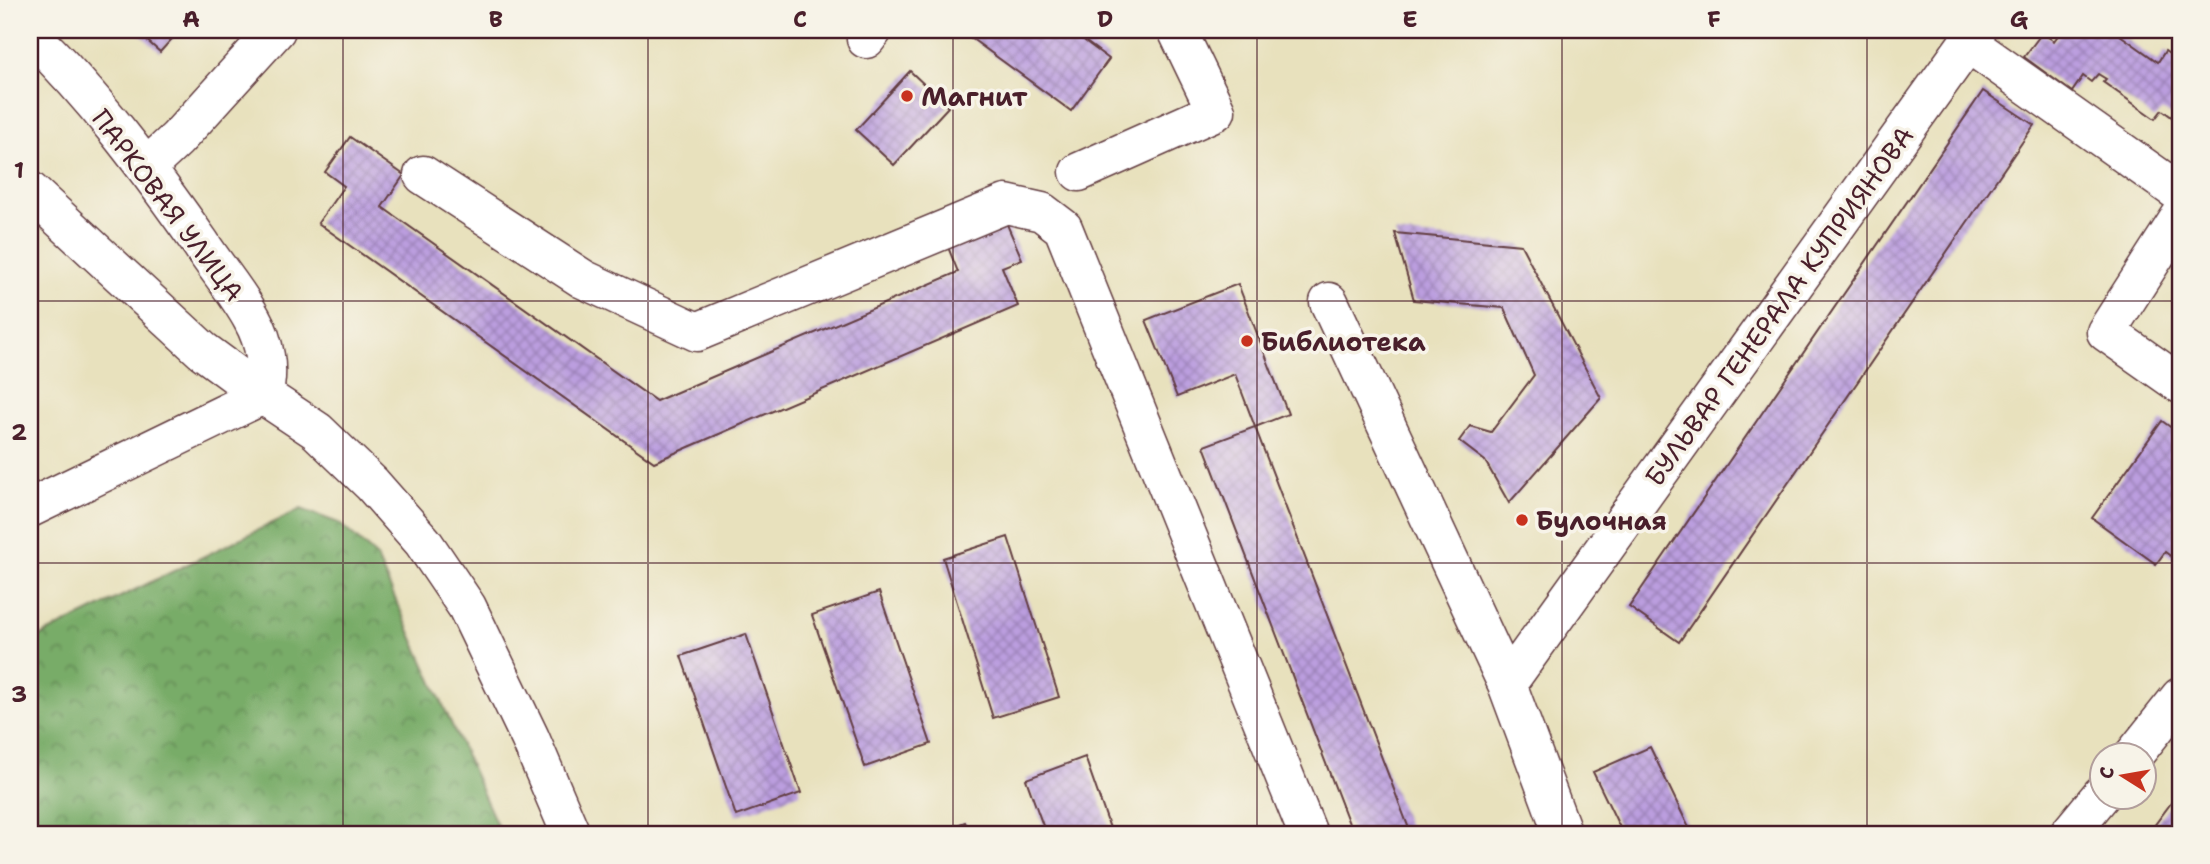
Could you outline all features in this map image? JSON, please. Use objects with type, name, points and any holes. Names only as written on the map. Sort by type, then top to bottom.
[{"type":"street","points":[[147,167],[177,139],[276,30]]},
{"type":"street","points":[[1079,172],[1216,111],[1177,30]]},
{"type":"street","name":"ПАРКОВАЯ УЛИЦА","points":[[30,34],[57,60],[147,167],[253,320],[265,353],[268,378],[263,395]]},
{"type":"street","points":[[1972,36],[2180,193]]},
{"type":"street","name":"БУЛЬВАР ГЕНЕРАЛА КУПРИЯНОВА","points":[[1507,684],[1972,36]]},
{"type":"street","points":[[423,175],[583,279],[697,332],[1006,204],[1042,212],[1063,228],[1308,834]]},
{"type":"street","points":[[30,191],[202,350],[317,431],[372,484],[423,542],[467,607],[530,738],[571,834]]},
{"type":"street","points":[[2180,217],[2106,332],[2180,384]]},
{"type":"street","points":[[1328,302],[1507,684],[1563,834]]},
{"type":"street","points":[[30,508],[263,395]]},
{"type":"street","points":[[2144,742],[2180,697]]},
{"type":"street","points":[[2068,834],[2088,810]]},
{"type":"green space","points":[[301,509],[339,523],[376,556],[501,834],[30,834],[30,641]]},
{"type":"building","points":[[135,30],[180,30],[160,52]]},
{"type":"building","points":[[960,30],[1070,30],[1109,59],[1071,111]]},
{"type":"building","points":[[2062,30],[2113,30],[2158,62],[2165,51],[2180,62],[2180,123],[2162,110],[2155,119],[2103,82],[2106,79],[2098,74],[2091,82],[2083,76],[2072,92],[2024,57],[2042,33],[2054,41]]},
{"type":"building","points":[[910,71],[948,107],[894,165],[856,130]]},
{"type":"building","points":[[1983,91],[2034,125],[1679,642],[1629,607]]},
{"type":"building","points":[[350,137],[404,175],[382,207],[656,401],[958,272],[948,247],[1006,222],[1022,259],[1002,267],[1018,306],[654,462],[318,223],[344,186],[325,172]]},
{"type":"building","points":[[1395,233],[1521,245],[1601,398],[1509,503],[1485,461],[1459,441],[1470,426],[1491,432],[1534,375],[1504,308],[1414,300]]},
{"type":"building","points":[[1238,284],[1288,414],[1255,427],[1235,374],[1177,397],[1146,320]]},
{"type":"building","points":[[2162,421],[2180,434],[2180,563],[2165,552],[2156,564],[2092,518]]},
{"type":"building","points":[[1255,427],[1411,834],[1353,834],[1204,446]]},
{"type":"building","points":[[1008,537],[1059,697],[993,718],[943,558]]},
{"type":"building","points":[[879,592],[931,744],[865,767],[812,615]]},
{"type":"building","points":[[746,634],[801,793],[736,816],[681,656]]},
{"type":"building","points":[[1650,747],[1692,834],[1623,834],[1593,772]]},
{"type":"building","points":[[1085,757],[1112,834],[1046,834],[1026,779]]},
{"type":"building","points":[[2180,791],[2180,834],[2148,834]]},
{"type":"building","points":[[965,822],[970,834],[933,834]]},
{"type":"place","name":"Магнит","points":[[907,96]]},
{"type":"place","name":"Библиотека","points":[[1247,341]]},
{"type":"place","name":"Булочная","points":[[1522,520]]}]
